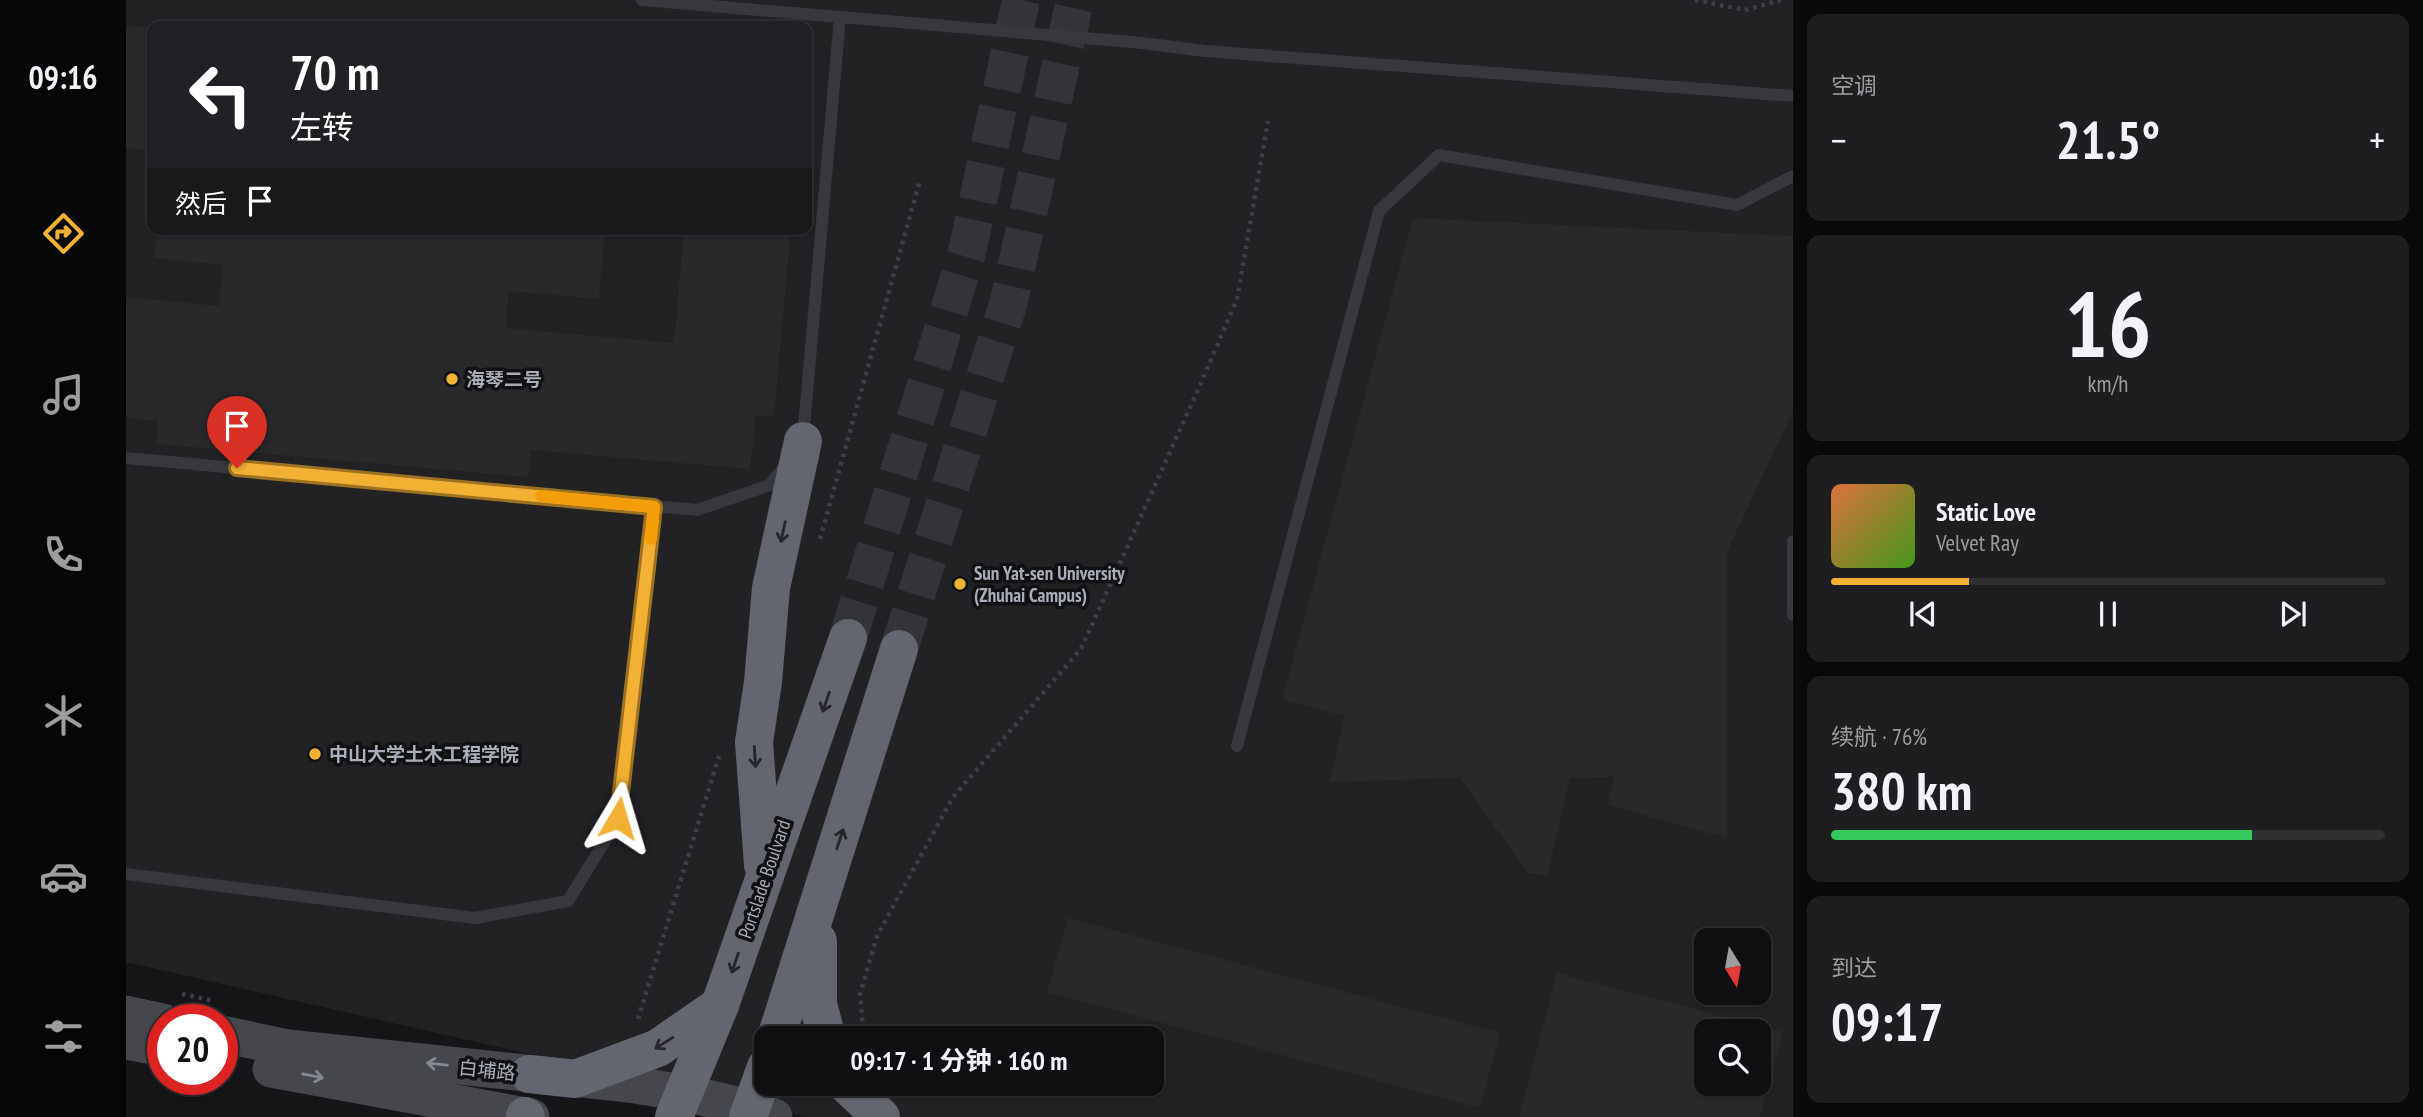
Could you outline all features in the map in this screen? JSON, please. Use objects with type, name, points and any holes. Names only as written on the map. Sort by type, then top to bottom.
[{"type":"highway","points":[[764,879],[754,742],[771,588],[803,441]]},
{"type":"highway","name":"Portslade Boulvard","points":[[679,1105],[720,1005],[848,638]]},
{"type":"highway","points":[[780,1026],[900,649]]},
{"type":"highway","points":[[818,904],[818,1004],[824,1026]]},
{"type":"highway","points":[[529,1074],[575,1079],[587,1075],[659,1048],[720,1005]]},
{"type":"highway","points":[[757,1114],[760,1096]]},
{"type":"highway","points":[[859,1096],[881,1117]]},
{"type":"main road","points":[[126,1014],[147,1019]]},
{"type":"main road","name":"白埔路","points":[[238,1037],[288,1048],[629,1084],[679,1105],[757,1114]]},
{"type":"main road","points":[[126,1041],[147,1045]]},
{"type":"main road","name":"白埔路","points":[[238,1062],[528,1117]]},
{"type":"lane","points":[[642,0],[1132,42],[1205,51],[1793,96]]},
{"type":"lane","points":[[126,458],[697,510],[770,485],[803,441],[840,17]]},
{"type":"lane","points":[[1237,746],[1379,211],[1439,155],[1737,205],[1793,176]]},
{"type":"lane","points":[[126,874],[475,918],[568,901],[618,818],[654,507]]},
{"type":"lane","points":[[1793,541],[1793,615]]},
{"type":"path","points":[[1695,0],[1745,10],[1781,0]]},
{"type":"path","points":[[863,1026],[860,994],[877,936],[953,797],[1081,649],[1197,393],[1237,299],[1268,121]]},
{"type":"shaded area","name":"Sun Yat-sen University (Zhuhai Campus)","points":[[126,0],[1793,0],[1793,1117],[805,1117],[126,962]]},
{"type":"building","points":[[126,26],[147,28],[147,150],[126,148]]},
{"type":"building","points":[[1413,218],[1793,236],[1793,411],[1727,552],[1727,838],[1608,805],[1614,777],[1570,778],[1547,876],[1528,873],[1460,778],[1330,782],[1344,716],[1282,700]]},
{"type":"building","name":"海琴二号","points":[[156,235],[605,235],[599,299],[509,291],[506,328],[674,343],[683,235],[790,235],[774,417],[756,415],[750,469],[531,450],[528,477],[156,444],[158,421],[126,418],[126,297],[219,306],[223,265],[154,258]]},
{"type":"building","points":[[1068,918],[1500,1033],[1480,1108],[1047,992]]},
{"type":"building","points":[[1557,973],[1733,1019],[1694,1019],[1694,1096],[1766,1096],[1760,1117],[1519,1117]]},
{"type":"building","points":[[1771,1029],[1783,1032],[1771,1076]]},
{"type":"tunnel","points":[[848,638],[967,252],[1021,0]]},
{"type":"tunnel","points":[[899,649],[1009,301],[1075,0]]},
{"type":"slow traffic","points":[[541,496],[654,507],[651,539]]},
{"type":"place","name":"海琴二号","points":[[452,379]]},
{"type":"place","name":"Sun Yat-sen University (Zhuhai Campus)","points":[[960,584]]},
{"type":"place","name":"中山大学土木工程学院","points":[[315,754]]},
{"type":"route","points":[[237,468],[654,507],[618,818]]}]
